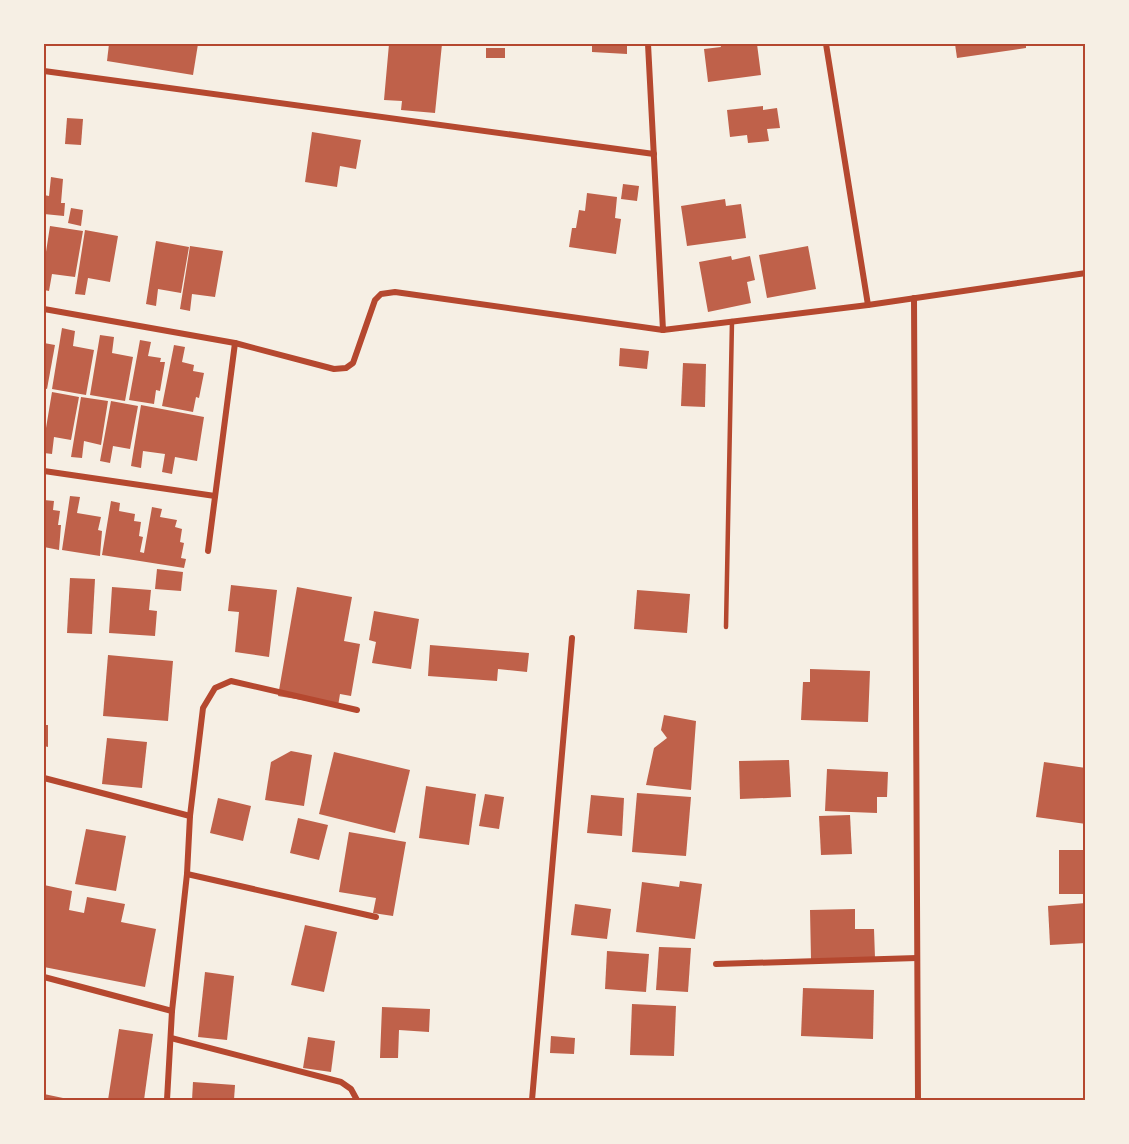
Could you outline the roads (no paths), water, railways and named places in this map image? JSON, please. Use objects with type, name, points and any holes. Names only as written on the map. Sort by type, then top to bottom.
[{"type":"street","points":[[648,44],[663,330]]},
{"type":"street","points":[[826,44],[868,305]]},
{"type":"street","points":[[44,70],[654,154]]},
{"type":"street","points":[[44,309],[236,343],[334,369],[346,368],[353,363],[375,300],[381,294],[395,292],[663,330],[868,305],[1086,273]]},
{"type":"street","points":[[914,298],[918,1101]]},
{"type":"street","points":[[208,551],[236,343]]},
{"type":"street","points":[[44,471],[215,496]]},
{"type":"street","points":[[532,1101],[572,638]]},
{"type":"street","points":[[166,1101],[172,1011],[187,874],[190,816],[203,708],[214,688],[231,681],[357,710]]},
{"type":"street","points":[[44,778],[190,816]]},
{"type":"street","points":[[187,874],[376,917]]},
{"type":"street","points":[[716,963],[917,958]]},
{"type":"street","points":[[44,977],[172,1011]]},
{"type":"street","points":[[171,1038],[341,1082],[351,1089],[357,1101]]},
{"type":"lane","points":[[726,627],[732,321]]}]
